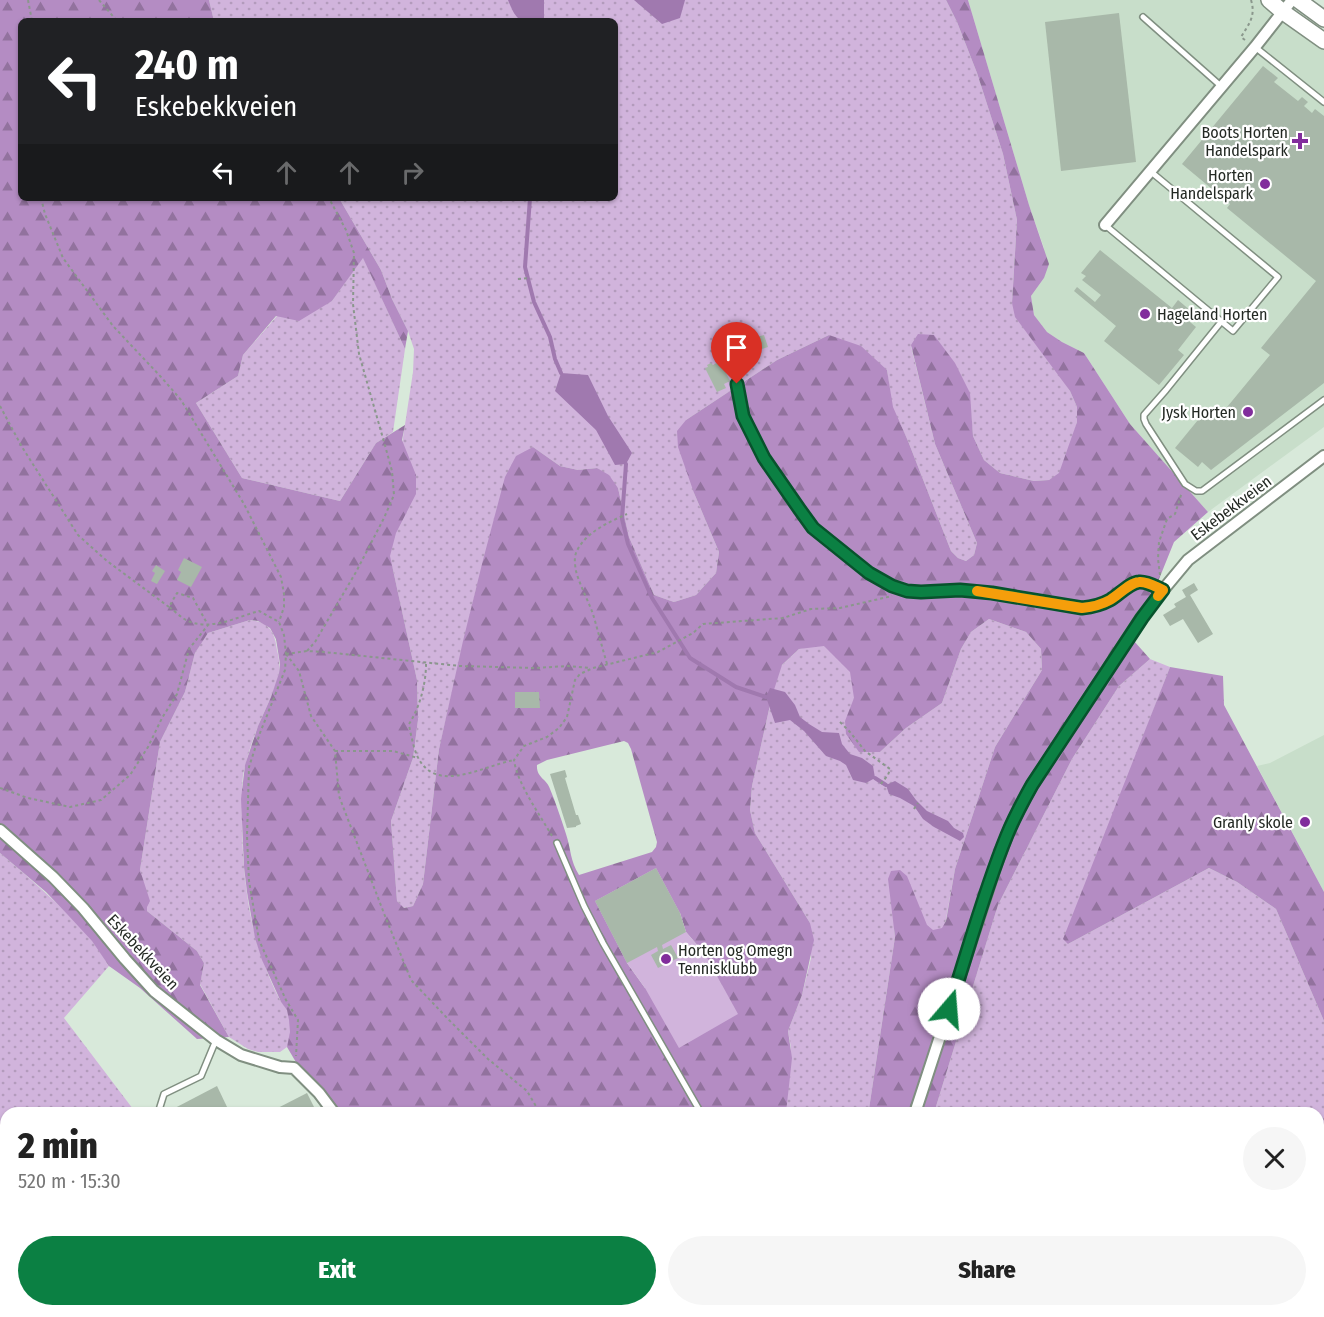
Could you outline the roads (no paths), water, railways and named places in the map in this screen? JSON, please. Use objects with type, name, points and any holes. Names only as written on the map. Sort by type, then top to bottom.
[{"type":"main road","points":[[1269,0],[1288,6],[1324,41]]},
{"type":"main road","points":[[1298,0],[1324,19]]},
{"type":"street","points":[[1105,225],[1288,6]]},
{"type":"street","name":"Eskebekkveien","points":[[917,1107],[996,865],[1010,829],[1032,785],[1142,618],[1188,560],[1324,456]]},
{"type":"street","name":"Eskebekkveien","points":[[0,830],[83,908],[154,991],[216,1040],[241,1055],[280,1067],[294,1068],[330,1107]]},
{"type":"lane","points":[[1143,17],[1221,87]]},
{"type":"lane","points":[[1255,48],[1324,102]]},
{"type":"lane","points":[[1105,225],[1233,331],[1278,276],[1150,171]]},
{"type":"lane","points":[[1221,321],[1144,415],[1146,424],[1185,484],[1196,491],[1202,491],[1324,400]]},
{"type":"lane","points":[[737,384],[743,416],[764,458],[813,528],[869,573],[892,586],[907,591],[921,592],[960,590],[992,593],[1082,608],[1095,607],[1111,600],[1139,582],[1163,590]]},
{"type":"lane","points":[[557,843],[603,943],[698,1107]]},
{"type":"lane","points":[[160,1107],[164,1094],[201,1076],[216,1040]]},
{"type":"waterway","points":[[530,201],[525,267],[534,302],[550,337],[561,373]]},
{"type":"waterway","points":[[626,464],[622,519],[628,544],[652,598],[690,658],[736,687],[766,697]]},
{"type":"waterway","points":[[875,778],[886,785]]},
{"type":"place","name":"Boots Horten Handelspark","points":[[1300,141]]},
{"type":"place","name":"Horten Handelspark","points":[[1265,184]]},
{"type":"place","name":"Hageland Horten","points":[[1145,314]]},
{"type":"place","name":"Jysk Horten","points":[[1248,412]]},
{"type":"place","name":"Granly skole","points":[[1305,822]]},
{"type":"place","name":"Horten og Omegn Tennisklubb","points":[[666,959]]}]
